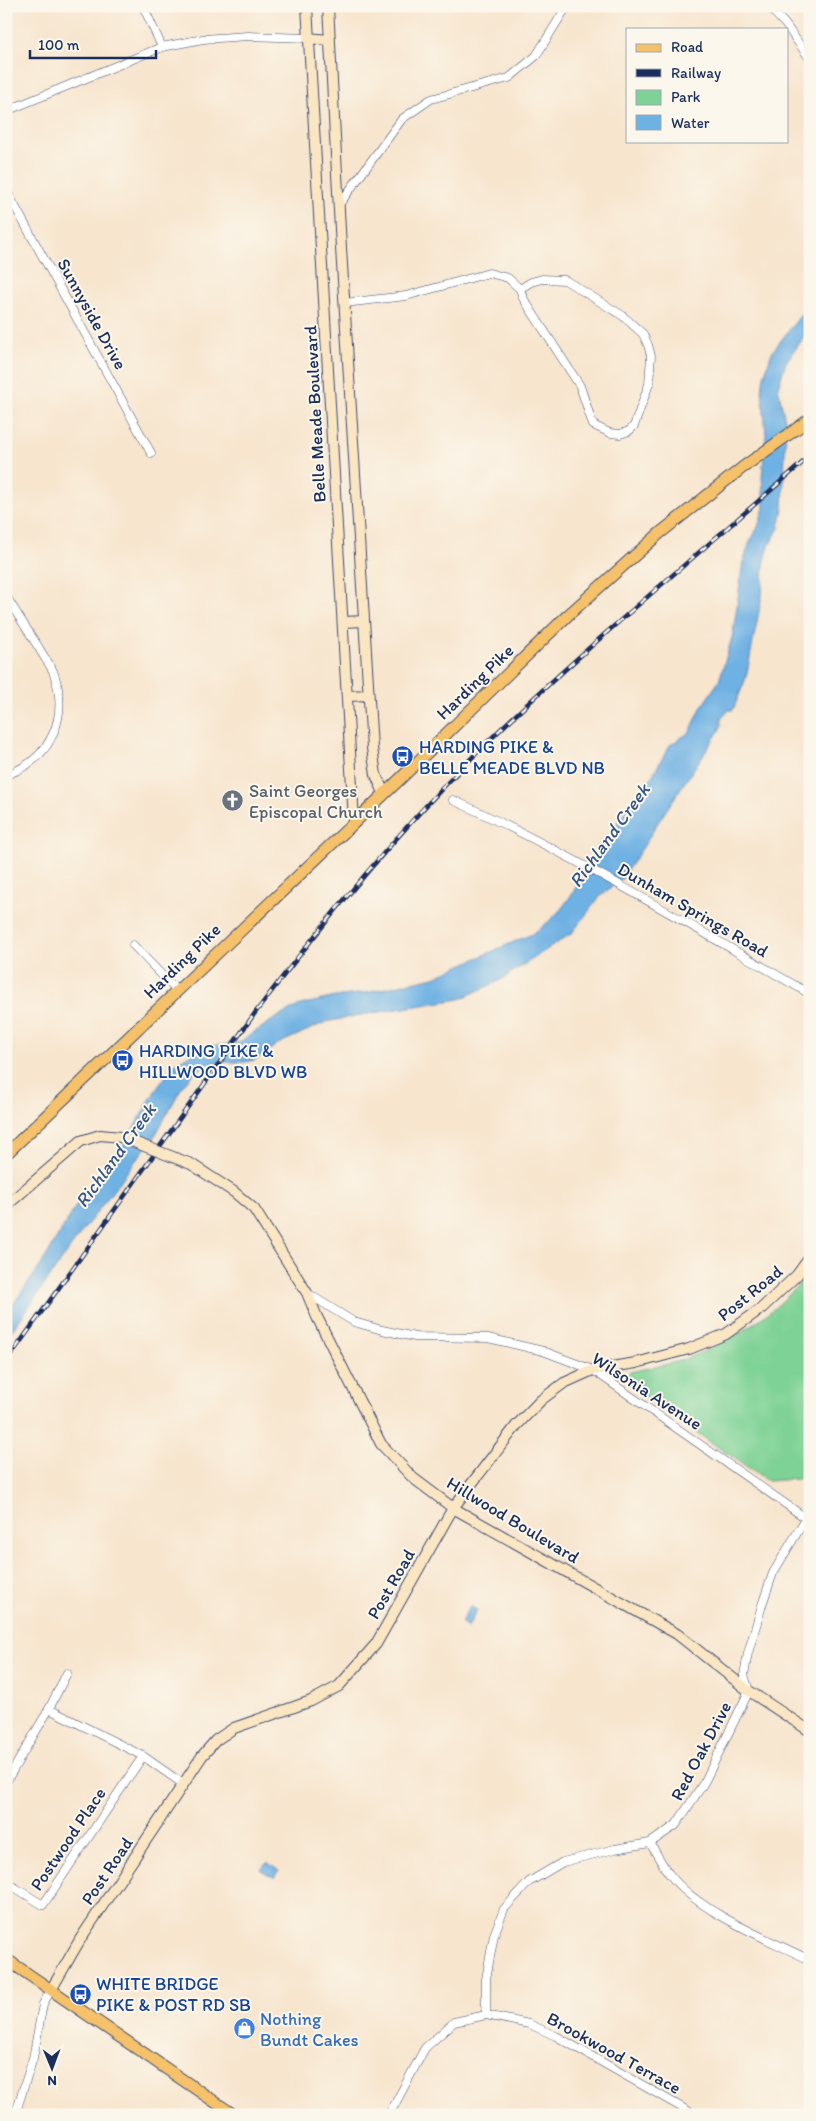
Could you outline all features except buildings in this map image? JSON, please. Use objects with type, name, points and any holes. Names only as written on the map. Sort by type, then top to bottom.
[{"type":"main road","name":"Harding Pike","points":[[6,1154],[567,616],[660,532],[742,468],[806,422]]},
{"type":"main road","points":[[6,1959],[234,2115]]},
{"type":"street","points":[[143,6],[162,47]]},
{"type":"street","name":"Belle Meade Boulevard","points":[[307,6],[354,820]]},
{"type":"street","name":"Belle Meade Boulevard","points":[[328,6],[338,206],[368,695],[376,775],[384,793]]},
{"type":"street","points":[[319,207],[338,206],[402,119],[431,99],[509,78],[536,56],[567,6]]},
{"type":"street","points":[[768,6],[788,28]]},
{"type":"street","points":[[788,28],[810,59]]},
{"type":"street","points":[[6,111],[162,47],[203,39],[248,36],[329,40]]},
{"type":"street","name":"Sunnyside Drive","points":[[6,190],[151,453]]},
{"type":"street","points":[[325,304],[406,296],[489,273],[508,278],[520,289],[523,298],[580,386],[593,425],[610,433],[620,434],[629,431],[634,426],[649,384],[651,356],[643,334],[623,316],[564,280],[542,279],[531,282],[520,289]]},
{"type":"street","points":[[337,513],[357,513]]},
{"type":"street","points":[[6,596],[52,670],[58,693],[60,718],[51,743],[33,761],[20,770],[6,775]]},
{"type":"street","points":[[344,622],[364,621]]},
{"type":"street","points":[[348,696],[368,695]]},
{"type":"street","name":"Dunham Springs Road","points":[[453,800],[586,867],[810,994]]},
{"type":"street","points":[[133,945],[177,990]]},
{"type":"street","name":"Hillwood Boulevard","points":[[6,1206],[81,1141],[100,1134],[121,1137],[191,1164],[234,1192],[254,1209],[307,1293],[317,1317],[381,1444],[414,1478],[453,1508],[677,1634],[750,1691],[810,1731]]},
{"type":"street","name":"Post Road","points":[[51,1990],[81,1938],[202,1756],[222,1736],[246,1722],[311,1701],[339,1686],[376,1644],[453,1508],[516,1426],[541,1400],[564,1382],[593,1370],[636,1363],[689,1349],[726,1334],[762,1308],[797,1275],[810,1257]]},
{"type":"street","name":"Wilsonia Avenue","points":[[307,1293],[354,1322],[382,1330],[415,1337],[498,1340],[543,1351],[593,1370],[808,1519]]},
{"type":"street","name":"Red Oak Drive","points":[[486,2016],[486,1979],[494,1934],[504,1909],[529,1882],[563,1862],[615,1849],[650,1844],[676,1825],[688,1808],[705,1781],[750,1691],[744,1675],[748,1653],[763,1602],[773,1573],[808,1519]]},
{"type":"street","points":[[6,1782],[49,1709],[67,1673]]},
{"type":"street","points":[[49,1709],[143,1756],[183,1784]]},
{"type":"street","name":"Postwood Place","points":[[6,1882],[43,1905],[143,1756]]},
{"type":"street","points":[[650,1844],[671,1877],[699,1902],[732,1921],[810,1960]]},
{"type":"street","points":[[15,2115],[29,2073],[44,2004],[51,1990]]},
{"type":"street","name":"Brookwood Terrace","points":[[389,2115],[425,2048],[454,2022],[486,2016],[529,2024],[556,2036],[695,2115]]},
{"type":"green space","points":[[810,1271],[810,1478],[768,1481],[637,1392],[625,1379],[630,1372],[679,1361],[716,1346],[734,1336],[768,1313]]},
{"type":"water","name":"Richland Creek","points":[[810,303],[810,329],[786,362],[778,387],[786,425],[783,509],[779,528],[769,546],[764,565],[762,596],[746,678],[733,710],[729,710],[721,719],[719,731],[622,879],[616,881],[601,895],[572,933],[499,981],[460,999],[326,1022],[278,1044],[255,1060],[219,1062],[205,1065],[194,1073],[183,1085],[156,1134],[81,1233],[6,1339],[6,1314],[41,1265],[79,1201],[101,1171],[121,1150],[155,1091],[175,1064],[202,1047],[238,1043],[300,1005],[335,997],[365,993],[434,977],[532,934],[562,908],[583,874],[588,873],[591,868],[589,862],[595,849],[610,834],[630,803],[648,783],[670,745],[690,732],[702,706],[719,681],[733,634],[742,568],[749,544],[758,527],[764,508],[762,476],[766,435],[762,389],[764,376],[772,352]]},
{"type":"water","points":[[470,1606],[477,1610],[468,1627],[461,1622]]},
{"type":"water","points":[[267,1862],[279,1871],[275,1878],[261,1870]]},
{"type":"railway","points":[[6,1362],[255,1013],[343,901],[405,829],[470,759],[541,691],[810,456]]},
{"type":"place","name":"HARDING PIKE & BELLE MEADE BLVD NB","points":[[403,757]]},
{"type":"place","name":"Saint Georges Episcopal Church","points":[[233,801]]},
{"type":"place","name":"HARDING PIKE & HILLWOOD BLVD WB","points":[[123,1061]]},
{"type":"place","name":"WHITE BRIDGE PIKE & POST RD SB","points":[[80,1994]]},
{"type":"place","name":"Nothing Bundt Cakes","points":[[244,2029]]}]
